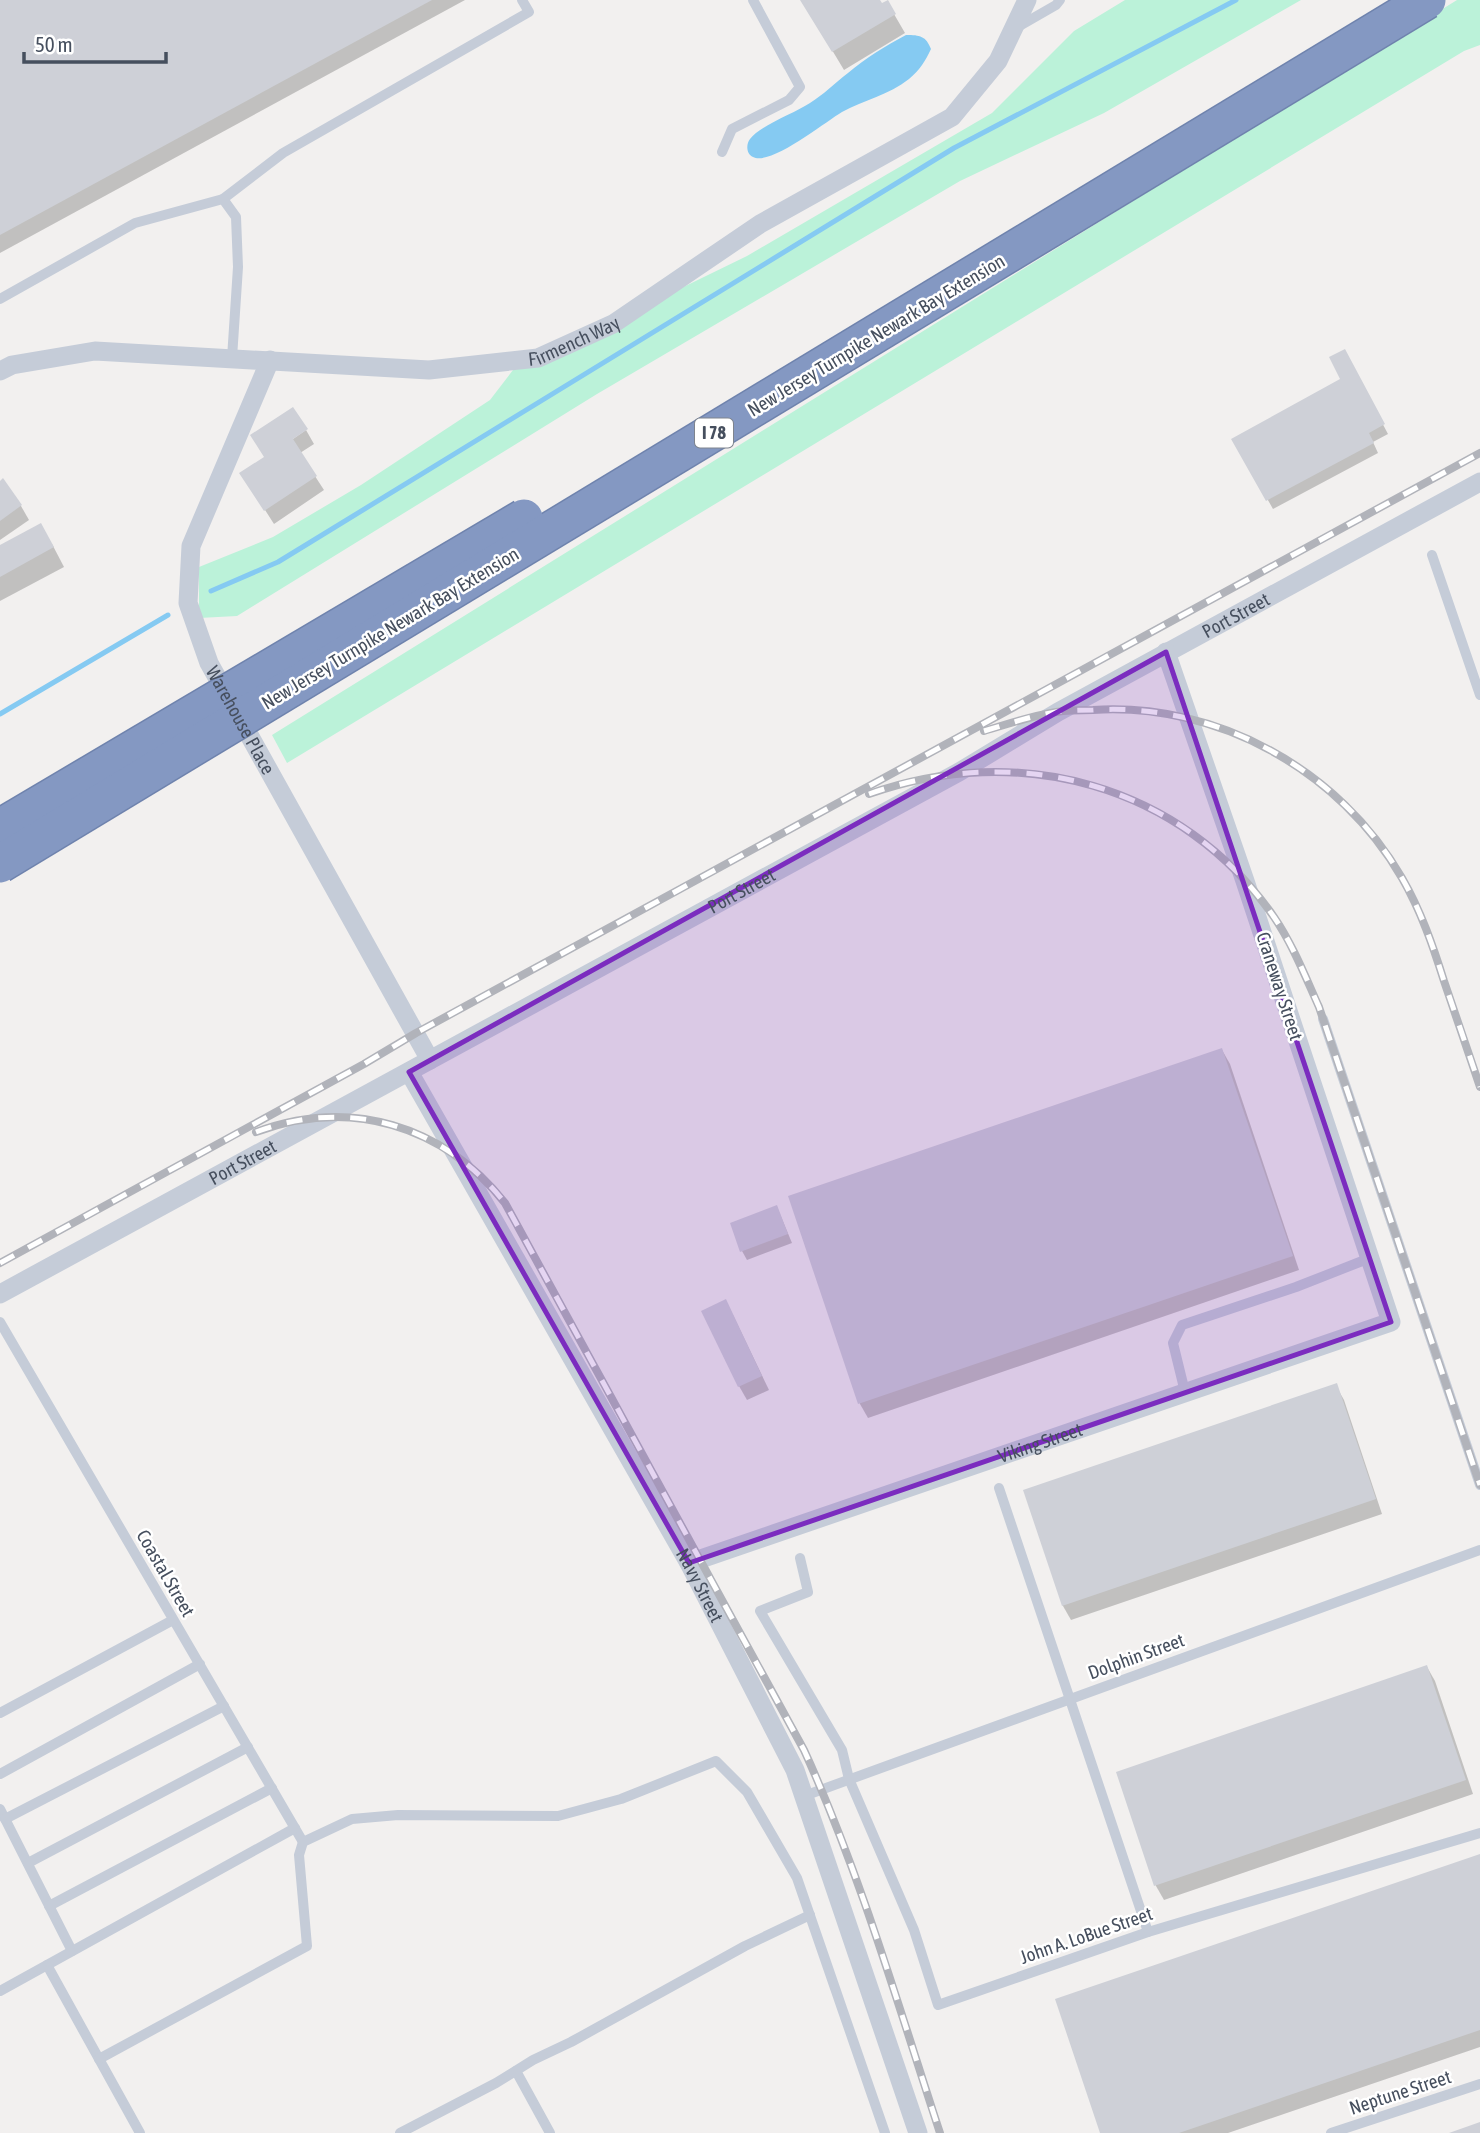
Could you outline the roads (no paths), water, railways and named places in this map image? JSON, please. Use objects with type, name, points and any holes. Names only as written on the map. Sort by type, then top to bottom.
[{"type":"highway","name":"New Jersey Turnpike Newark Bay Extension","points":[[0,828],[1011,229],[1386,0]]},
{"type":"highway","name":"New Jersey Turnpike Newark Bay Extension","points":[[0,864],[1427,0]]},
{"type":"street","name":"Firmench Way","points":[[0,372],[12,365],[95,351],[429,370],[538,358],[613,324],[760,224],[952,117],[998,61],[1027,0]]},
{"type":"street","name":"Warehouse Place","points":[[270,360],[191,546],[188,603],[209,663],[430,1060]]},
{"type":"street","name":"Port Street","points":[[0,1294],[958,772],[1166,652],[1480,482]]},
{"type":"street","name":"Craneway Street","points":[[1166,652],[1391,1322]]},
{"type":"street","name":"Navy Street","points":[[409,1072],[689,1563],[796,1770],[918,2133]]},
{"type":"street","name":"Viking Street","points":[[689,1563],[1391,1322]]},
{"type":"lane","points":[[0,299],[135,223],[223,199],[283,153],[529,12],[522,0]]},
{"type":"lane","points":[[722,152],[732,129],[789,100],[800,88],[753,0]]},
{"type":"lane","points":[[1013,30],[1060,0]]},
{"type":"lane","points":[[223,199],[236,217],[238,267],[232,358]]},
{"type":"lane","points":[[1432,555],[1480,695]]},
{"type":"lane","name":"Craneway Street","points":[[1323,1019],[1480,1485]]},
{"type":"lane","points":[[1185,1392],[1173,1343],[1182,1325],[1296,1287],[1370,1258]]},
{"type":"lane","name":"Coastal Street","points":[[0,1322],[303,1842]]},
{"type":"lane","points":[[999,1488],[1148,1932]]},
{"type":"lane","name":"Dolphin Street","points":[[804,1796],[1480,1550]]},
{"type":"lane","points":[[800,1558],[808,1592],[760,1611],[842,1751],[849,1779]]},
{"type":"lane","points":[[0,1713],[173,1620]]},
{"type":"lane","points":[[0,1774],[200,1664]]},
{"type":"lane","points":[[72,1951],[2,1814],[224,1706]]},
{"type":"lane","points":[[27,1863],[248,1747]]},
{"type":"lane","points":[[99,2059],[307,1946],[299,1854],[303,1842],[352,1819],[398,1815],[558,1816],[621,1799],[716,1761],[747,1792],[797,1878],[885,2133]]},
{"type":"lane","name":"John A. LoBue Street","points":[[849,1779],[914,1930],[938,2006],[1148,1932],[1480,1833]]},
{"type":"lane","points":[[49,1906],[271,1788]]},
{"type":"lane","points":[[0,1991],[295,1828]]},
{"type":"lane","points":[[400,2133],[745,1946],[810,1915]]},
{"type":"lane","points":[[47,1965],[140,2133]]},
{"type":"lane","points":[[516,2071],[550,2133]]},
{"type":"lane","name":"Neptune Street","points":[[1331,2133],[1480,2084]]},
{"type":"water","points":[[906,35],[922,37],[931,49],[922,65],[909,79],[842,112],[785,149],[761,158],[749,154],[748,144],[755,134],[810,103],[869,57]]},
{"type":"waterway","points":[[211,591],[278,562],[954,148],[1236,0]]},
{"type":"waterway","points":[[0,714],[168,615]]},
{"type":"railway","points":[[0,1263],[1480,453]]},
{"type":"railway","points":[[984,731],[1061,711],[1139,710],[1185,718],[1229,731],[1271,750],[1310,775],[1345,805],[1376,839],[1402,878],[1431,942],[1480,1087]]},
{"type":"railway","points":[[869,794],[925,779],[982,772],[1038,775],[1093,786],[1145,806],[1193,834],[1236,871],[1281,928],[1319,1007],[1480,1485]]},
{"type":"railway","points":[[256,1132],[291,1122],[326,1117],[360,1119],[392,1125],[424,1137],[453,1154],[480,1176],[505,1203],[804,1750],[861,1891],[940,2133]]}]
